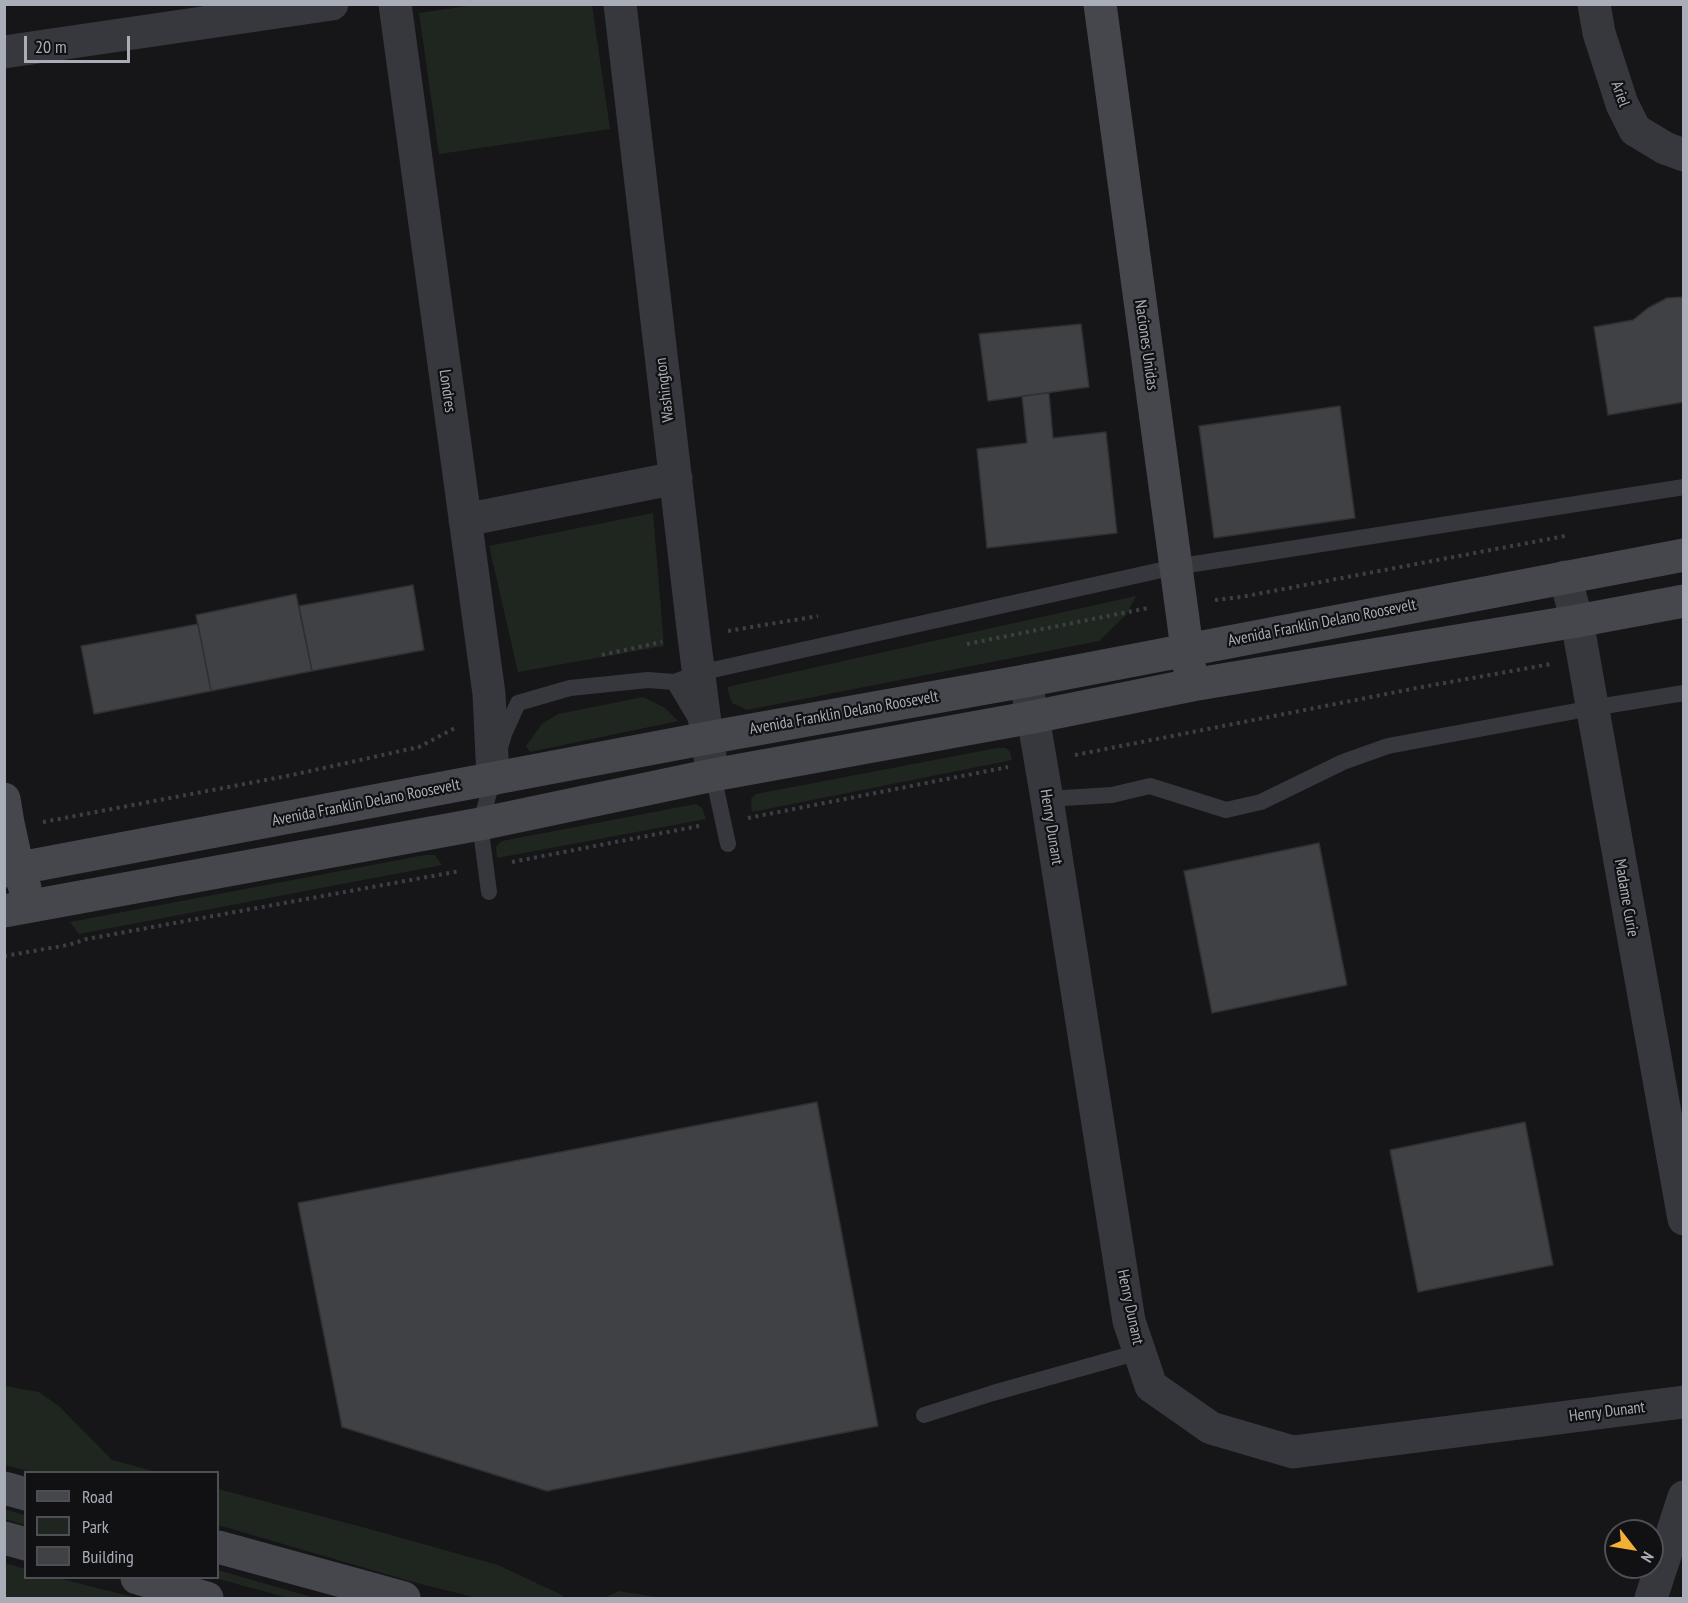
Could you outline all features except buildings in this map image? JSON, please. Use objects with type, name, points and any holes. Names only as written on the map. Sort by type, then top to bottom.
[{"type":"main road","name":"Naciones Unidas","points":[[1100,4],[1192,685]]},
{"type":"main road","name":"Avenida Franklin Delano Roosevelt","points":[[11,870],[707,738],[1025,681],[1683,555]]},
{"type":"main road","points":[[4,799],[11,870],[18,909],[480,824],[713,775],[1033,717],[1192,685],[1577,621],[1683,601]]},
{"type":"main road","points":[[4,1488],[24,1493]]},
{"type":"main road","points":[[4,1538],[24,1543]]},
{"type":"main road","points":[[219,1547],[404,1599]]},
{"type":"main road","points":[[140,1579],[207,1599]]},
{"type":"street","points":[[4,52],[332,4]]},
{"type":"street","name":"Londres","points":[[395,4],[489,694],[493,779]]},
{"type":"street","name":"Washington","points":[[620,4],[676,478],[687,677],[707,738],[713,775]]},
{"type":"street","name":"Ariel","points":[[1594,4],[1599,33],[1622,104],[1635,129],[1665,148],[1683,155]]},
{"type":"street","points":[[465,520],[676,478]]},
{"type":"street","name":"Madame Curie","points":[[1565,577],[1577,621],[1593,708],[1683,1219]]},
{"type":"street","name":"Henry Dunant","points":[[1025,681],[1047,799],[1129,1321],[1151,1386],[1211,1428],[1293,1452],[1683,1402]]},
{"type":"street","points":[[1651,1599],[1683,1497]]},
{"type":"lane","points":[[489,892],[480,824],[504,734],[518,703],[570,688],[687,677],[1175,567],[1683,487]]},
{"type":"lane","points":[[1047,799],[1112,795],[1149,786],[1226,810],[1261,802],[1343,762],[1388,746],[1683,693]]},
{"type":"lane","points":[[713,775],[728,844]]},
{"type":"lane","points":[[924,1415],[993,1393],[1140,1352]]},
{"type":"path","points":[[4,956],[443,873],[486,868],[1422,687],[1584,660]]},
{"type":"green space","points":[[475,5],[592,5],[610,129],[439,154],[419,13]]},
{"type":"green space","points":[[653,513],[664,646],[518,672],[489,546]]},
{"type":"green space","points":[[1136,596],[1126,615],[1099,641],[747,710],[732,703],[727,687]]},
{"type":"green space","points":[[643,697],[665,708],[678,721],[530,752],[526,746],[542,724],[558,714]]},
{"type":"green space","points":[[1006,748],[1012,760],[752,812],[751,799],[756,794]]},
{"type":"green space","points":[[696,804],[702,808],[706,819],[497,858],[496,847],[502,841]]},
{"type":"green space","points":[[425,855],[435,855],[442,865],[79,934],[70,922]]},
{"type":"green space","points":[[5,1386],[39,1392],[60,1407],[112,1460],[153,1471],[28,1471],[5,1465]]},
{"type":"green space","points":[[219,1489],[498,1565],[564,1598],[477,1598],[413,1582],[219,1525]]},
{"type":"green space","points":[[4,1509],[24,1515],[24,1525],[5,1519]]},
{"type":"green space","points":[[5,1563],[24,1569],[24,1579],[62,1579],[137,1598],[5,1598]]},
{"type":"green space","points":[[219,1570],[315,1598],[288,1598],[219,1579]]},
{"type":"green space","points":[[619,1591],[662,1598],[606,1598]]}]
